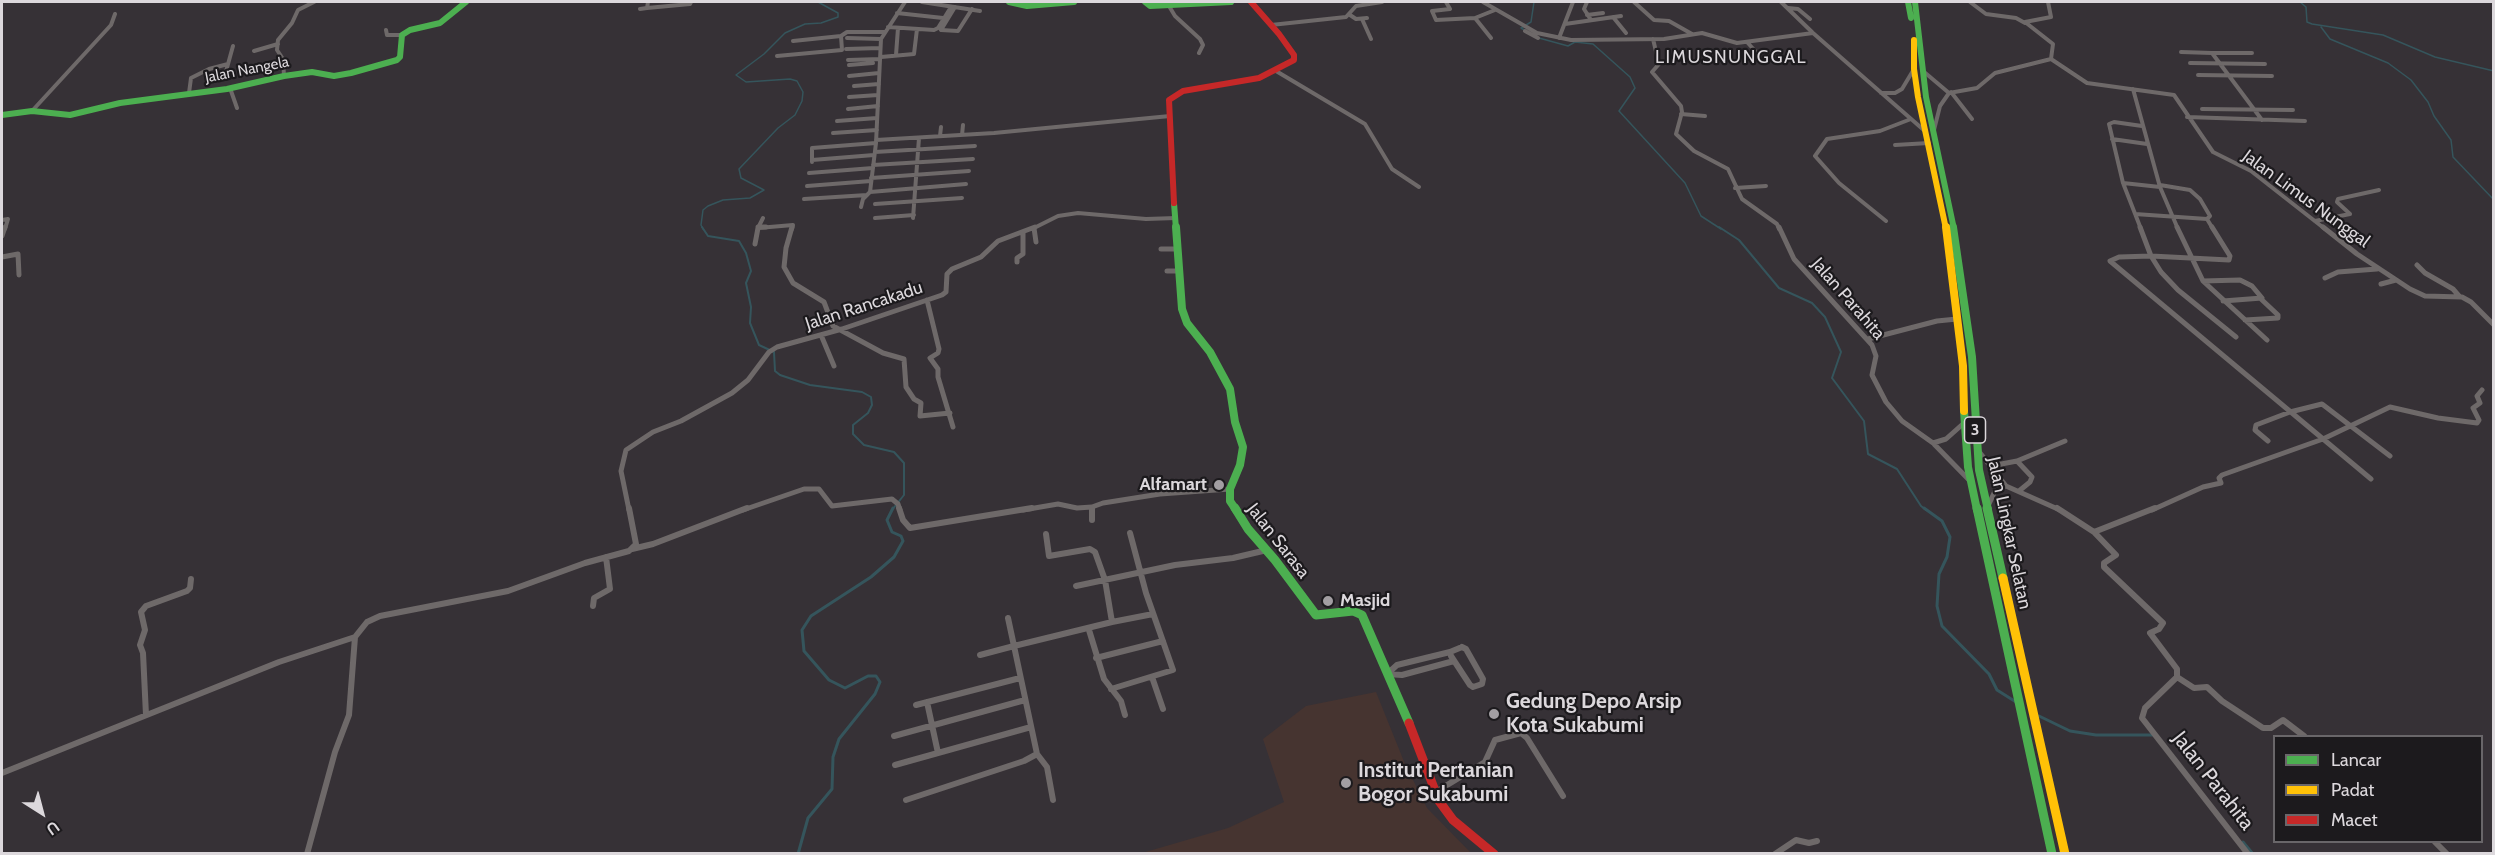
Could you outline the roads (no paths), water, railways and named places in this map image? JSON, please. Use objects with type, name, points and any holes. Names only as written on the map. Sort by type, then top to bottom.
[{"type":"main road","points":[[402,35],[410,30],[440,23],[466,2]]},
{"type":"main road","points":[[1009,2],[1027,6],[1074,2]]},
{"type":"main road","points":[[1145,2],[1150,6],[1231,2]]},
{"type":"main road","points":[[1251,2],[1295,57],[1293,62],[1276,71]]},
{"type":"main road","name":"Jalan Lingkar Selatan","points":[[1908,2],[1930,133],[1946,185],[1963,366],[1965,450],[2052,854]]},
{"type":"main road","name":"Jalan Lingkar Selatan","points":[[1915,2],[1918,70]]},
{"type":"main road","name":"Jalan Nangela","points":[[4,113],[32,111],[70,115],[131,101],[230,88],[284,76],[312,72],[336,76],[391,62],[400,57],[402,35]]},
{"type":"main road","name":"Jalan Sarasa","points":[[1276,71],[1251,80],[1178,93],[1169,100],[1182,309],[1187,323],[1210,352],[1232,395],[1235,422],[1243,447],[1240,465],[1230,489],[1233,507],[1248,530],[1267,550],[1317,615],[1349,611],[1360,613],[1415,738],[1434,793],[1453,820],[1494,854]]},
{"type":"main road","name":"Jalan Lingkar Selatan","points":[[1930,133],[1929,143],[1954,254],[1972,357],[1976,448],[2066,854]]},
{"type":"street","points":[[284,76],[283,59],[278,50],[278,44],[298,10],[314,2]]},
{"type":"street","points":[[647,8],[648,2]]},
{"type":"street","points":[[861,207],[868,193],[875,154],[881,39],[905,2]]},
{"type":"street","points":[[922,2],[980,11]]},
{"type":"street","points":[[1351,2],[1356,6]]},
{"type":"street","points":[[1271,25],[1343,18],[1350,15],[1356,6],[1380,2]]},
{"type":"street","points":[[1446,2],[1451,8],[1432,11],[1436,19],[1475,18],[1495,10]]},
{"type":"street","points":[[1483,2],[1538,38]]},
{"type":"street","points":[[1559,38],[1573,2]]},
{"type":"street","points":[[1591,20],[1584,9],[1587,2],[1593,5]]},
{"type":"street","points":[[1634,2],[1654,20],[1669,21],[1692,34]]},
{"type":"street","points":[[1781,2],[1881,93],[1930,133],[1940,106],[1950,93],[1977,88],[1995,73],[2051,59],[2053,44],[2025,23],[2016,18],[1986,14],[1970,2]]},
{"type":"street","points":[[2025,23],[2026,20],[2051,17],[2048,2]]},
{"type":"street","points":[[640,9],[690,5]]},
{"type":"street","points":[[1169,6],[1175,16],[1200,39],[1203,45],[1199,53]]},
{"type":"street","points":[[888,27],[936,29],[953,7]]},
{"type":"street","points":[[953,7],[941,30],[958,31],[972,9]]},
{"type":"street","points":[[1788,8],[1798,9],[1810,19]]},
{"type":"street","points":[[897,13],[943,18]]},
{"type":"street","points":[[1587,15],[1603,13]]},
{"type":"street","points":[[32,111],[111,25],[115,14]]},
{"type":"street","points":[[1350,15],[1355,19],[1367,18]]},
{"type":"street","points":[[1578,15],[1578,22]]},
{"type":"street","points":[[1565,24],[1621,16]]},
{"type":"street","points":[[1613,17],[1626,33]]},
{"type":"street","points":[[1475,18],[1491,38]]},
{"type":"street","points":[[1362,19],[1371,39]]},
{"type":"street","points":[[896,56],[898,28]]},
{"type":"street","points":[[849,63],[916,53],[917,29]]},
{"type":"street","points":[[386,30],[387,35],[402,35]]},
{"type":"street","points":[[1528,30],[1545,36],[1591,41],[1633,38],[1672,39],[1692,34],[1706,34],[1734,43],[1813,33]]},
{"type":"street","points":[[794,41],[841,36],[847,32],[885,32]]},
{"type":"street","points":[[777,56],[842,50],[841,36]]},
{"type":"street","points":[[848,38],[881,39]]},
{"type":"street","points":[[1653,39],[1659,64],[1652,72],[1681,106],[1682,114],[1705,116]]},
{"type":"street","points":[[1747,42],[1756,52]]},
{"type":"street","points":[[254,51],[278,44]]},
{"type":"street","points":[[214,78],[225,75],[233,46]]},
{"type":"street","points":[[846,49],[880,48]]},
{"type":"street","points":[[2181,52],[2252,53]]},
{"type":"street","points":[[2212,54],[2262,120]]},
{"type":"street","name":"Jalan Limus Nunggal","points":[[2051,59],[2084,82],[2164,92],[2176,96],[2187,117],[2213,152],[2246,168],[2396,280],[2422,295],[2459,296]]},
{"type":"street","points":[[2190,63],[2265,64]]},
{"type":"street","points":[[189,93],[189,83],[192,77],[228,64]]},
{"type":"street","points":[[1881,93],[1895,93],[1902,90],[1918,70],[1950,93],[1972,119]]},
{"type":"street","points":[[1276,71],[1365,124],[1392,169],[1419,187]]},
{"type":"street","points":[[849,76],[879,73]]},
{"type":"street","points":[[2198,75],[2272,76]]},
{"type":"street","points":[[854,86],[879,84]]},
{"type":"street","points":[[230,88],[237,108]]},
{"type":"street","points":[[2133,89],[2147,144],[2170,216],[2190,258],[2203,280],[2267,340]]},
{"type":"street","points":[[849,97],[878,95]]},
{"type":"street","points":[[848,109],[878,106]]},
{"type":"street","points":[[2202,109],[2293,110]]},
{"type":"street","name":"Jalan Parahita","points":[[1682,114],[1676,134],[1694,151],[1720,163],[1728,170],[1733,176],[1735,188],[1751,206],[1777,224],[1794,259],[1808,278],[1868,339],[1876,356],[1872,375],[1886,402],[1902,421],[1916,434],[1933,443],[1972,483]]},
{"type":"street","points":[[975,146],[918,149],[812,161],[812,148],[1170,116]]},
{"type":"street","points":[[2187,117],[2305,121]]},
{"type":"street","points":[[837,121],[877,118]]},
{"type":"street","points":[[1886,221],[1836,180],[1815,156],[1827,139],[1880,131],[1911,118]]},
{"type":"street","points":[[2142,126],[2111,122],[2112,139],[2123,183],[2151,256],[2161,272],[2178,290],[2236,337]]},
{"type":"street","points":[[962,135],[963,125]]},
{"type":"street","points":[[940,136],[941,127]]},
{"type":"street","points":[[833,133],[877,130]]},
{"type":"street","points":[[875,218],[914,217],[919,138]]},
{"type":"street","points":[[2112,139],[2147,144]]},
{"type":"street","points":[[1895,146],[1929,143]]},
{"type":"street","points":[[809,173],[973,159]]},
{"type":"street","points":[[807,186],[969,171]]},
{"type":"street","points":[[2123,183],[2190,190],[2200,199],[2211,216],[2207,219]]},
{"type":"street","points":[[804,199],[966,184]]},
{"type":"street","points":[[1735,188],[1766,186]]},
{"type":"street","points":[[2315,221],[2350,214],[2337,202],[2338,199],[2379,190]]},
{"type":"street","points":[[875,204],[962,198]]},
{"type":"street","name":"Jalan Rancakadu","points":[[632,549],[636,544],[621,471],[626,450],[653,432],[681,421],[732,393],[748,380],[769,352],[777,347],[842,329],[944,293],[947,274],[952,269],[981,257],[998,241],[1023,233],[1058,216],[1078,213],[1146,219],[1176,218]]},
{"type":"street","points":[[2135,214],[2207,219]]},
{"type":"street","points":[[755,244],[758,228],[763,218]]},
{"type":"street","points":[[2,220],[8,219],[2,233]]},
{"type":"street","points":[[2207,219],[2230,260],[2151,256],[2110,260],[2134,283],[2371,479]]},
{"type":"street","points":[[758,228],[793,225],[786,248],[784,267],[795,285],[824,302],[833,326],[883,353],[904,359],[906,387],[914,399],[921,403],[921,416],[950,413]]},
{"type":"street","points":[[1034,228],[1036,242]]},
{"type":"street","points":[[1017,262],[1017,258],[1023,255],[1023,233]]},
{"type":"street","points":[[1161,249],[1177,249]]},
{"type":"street","points":[[2,257],[18,254],[19,275]]},
{"type":"street","points":[[2417,265],[2425,273],[2471,302],[2493,325]]},
{"type":"street","points":[[2325,278],[2338,272],[2379,269]]},
{"type":"street","points":[[1167,271],[1178,271]]},
{"type":"street","points":[[2203,280],[2240,280],[2252,285],[2261,299],[2278,315],[2278,318],[2245,320]]},
{"type":"street","points":[[2381,284],[2396,280]]},
{"type":"street","points":[[2223,301],[2261,299]]},
{"type":"street","points":[[927,300],[939,349],[938,353],[930,358],[938,369],[938,377],[953,427]]},
{"type":"street","points":[[1868,339],[1937,321],[1957,319]]},
{"type":"street","points":[[821,335],[834,366]]},
{"type":"street","points":[[2094,532],[2203,487],[2221,483],[2219,478],[2222,475],[2323,439],[2392,407],[2429,417],[2477,423],[2479,420],[2473,408],[2480,402],[2477,396],[2482,390]]},
{"type":"street","points":[[2268,441],[2255,430],[2256,425],[2290,412],[2322,404],[2390,456]]},
{"type":"street","points":[[1933,443],[1946,439],[1964,423]]},
{"type":"street","points":[[1991,466],[2017,461],[2065,441]]},
{"type":"street","points":[[1976,448],[2006,486],[2061,510],[2094,532],[2116,555],[2104,562],[2104,567],[2163,623],[2159,629],[2150,633],[2177,669],[2177,677],[2197,689],[2207,687],[2222,701],[2263,729],[2271,728],[2283,720],[2292,724],[2303,735]]},
{"type":"street","points":[[2017,461],[2032,477],[2030,482],[2019,491]]},
{"type":"street","points":[[1988,507],[1995,490],[2006,486]]},
{"type":"street","points":[[2,773],[279,662],[355,637],[367,622],[380,616],[508,591],[606,557],[653,544],[787,493],[804,489],[819,489],[832,506],[837,507],[883,499],[892,500],[898,504],[903,520],[910,528],[1058,504],[1077,508],[1092,507],[1160,494],[1230,489]]},
{"type":"street","points":[[1092,507],[1092,520]]},
{"type":"street","points":[[1111,689],[1173,670],[1153,614],[1130,533]]},
{"type":"street","points":[[1046,534],[1049,556],[1093,550],[1105,580],[1112,622]]},
{"type":"street","points":[[1076,586],[1175,565],[1233,558],[1267,550]]},
{"type":"street","points":[[593,606],[594,598],[610,591],[606,557]]},
{"type":"street","points":[[146,715],[143,653],[140,645],[145,630],[141,612],[146,606],[186,592],[190,588],[191,579]]},
{"type":"street","points":[[980,655],[1153,614]]},
{"type":"street","points":[[1008,618],[1037,753],[1047,767],[1053,800]]},
{"type":"street","points":[[1089,630],[1104,679],[1121,701],[1125,715]]},
{"type":"street","points":[[307,854],[335,752],[349,715],[355,637]]},
{"type":"street","points":[[1096,658],[1163,641]]},
{"type":"street","points":[[1387,674],[1397,665],[1464,648],[1483,679],[1482,684],[1471,686],[1450,652]]},
{"type":"street","points":[[1387,674],[1402,675],[1454,661]]},
{"type":"street","points":[[1152,677],[1163,709]]},
{"type":"street","name":"Jalan Parahita","points":[[2177,677],[2142,712],[2144,722],[2248,854]]},
{"type":"street","points":[[916,705],[1020,678]]},
{"type":"street","points":[[894,736],[1025,700]]},
{"type":"street","points":[[927,702],[938,753]]},
{"type":"street","points":[[895,765],[1031,727]]},
{"type":"street","points":[[1434,793],[1485,762],[1495,740],[1521,733],[1527,738],[1563,796]]},
{"type":"street","points":[[906,800],[1023,761],[1037,753]]},
{"type":"street","points":[[1775,854],[1796,840],[1809,843],[1817,841]]},
{"type":"street","points":[[2436,843],[2448,854]]},
{"type":"waterway","points":[[702,227],[703,210],[708,206],[723,200],[750,198],[764,190],[741,178],[739,169],[778,128],[795,115],[802,101],[803,92],[797,81],[790,79],[746,82],[736,75],[764,54],[785,33],[805,24],[821,23],[838,17],[838,13],[818,2]]},
{"type":"waterway","points":[[1526,31],[1521,28],[1531,22],[1534,2]]},
{"type":"waterway","points":[[2300,2],[2306,7],[2307,22],[2312,24],[2383,35],[2435,57],[2494,71]]},
{"type":"waterway","points":[[2321,27],[2330,39],[2388,63],[2411,80],[2428,102],[2434,116],[2451,140],[2453,157],[2494,200]]},
{"type":"waterway","points":[[1539,38],[1568,46],[1575,42],[1593,44],[1630,77],[1635,88],[1619,111],[1685,183],[1701,216],[1721,229]]},
{"type":"waterway","points":[[702,227],[708,236],[739,241],[746,253],[751,271],[746,283],[751,307],[750,323],[759,345],[774,352],[775,371],[780,375],[810,385],[862,392],[871,397],[872,405],[868,413],[853,425],[853,434],[864,445],[894,452],[904,463],[904,495],[892,510]]},
{"type":"waterway","points":[[1719,227],[1739,240],[1779,288],[1812,303],[1825,317],[1841,352],[1832,378],[1864,421],[1868,454],[1897,469],[1926,510]]},
{"type":"waterway","points":[[1924,508],[1942,521],[1950,537],[1947,557],[1939,574],[1937,606],[1942,626],[1989,674],[1997,690],[2016,702]]},
{"type":"waterway","points":[[798,854],[808,818],[832,789],[833,757],[839,739],[875,694],[880,682],[876,676],[868,676],[845,688],[829,680],[804,651],[802,630],[811,616],[871,577],[894,557],[903,541],[901,536],[892,532],[887,520],[892,510]]},
{"type":"waterway","points":[[2039,716],[2070,731],[2096,735],[2152,735]]},
{"type":"waterway","points":[[2243,842],[2253,854]]},
{"type":"place","name":"Alfamart","points":[[1219,485]]},
{"type":"place","name":"Masjid","points":[[1328,601]]},
{"type":"place","name":"Gedung Depo Arsip Kota Sukabumi","points":[[1494,714]]},
{"type":"place","name":"Institut Pertanian Bogor Sukabumi","points":[[1346,783]]},
{"type":"district","name":"LIMUSNUNGGAL","points":[[1731,58]]}]
